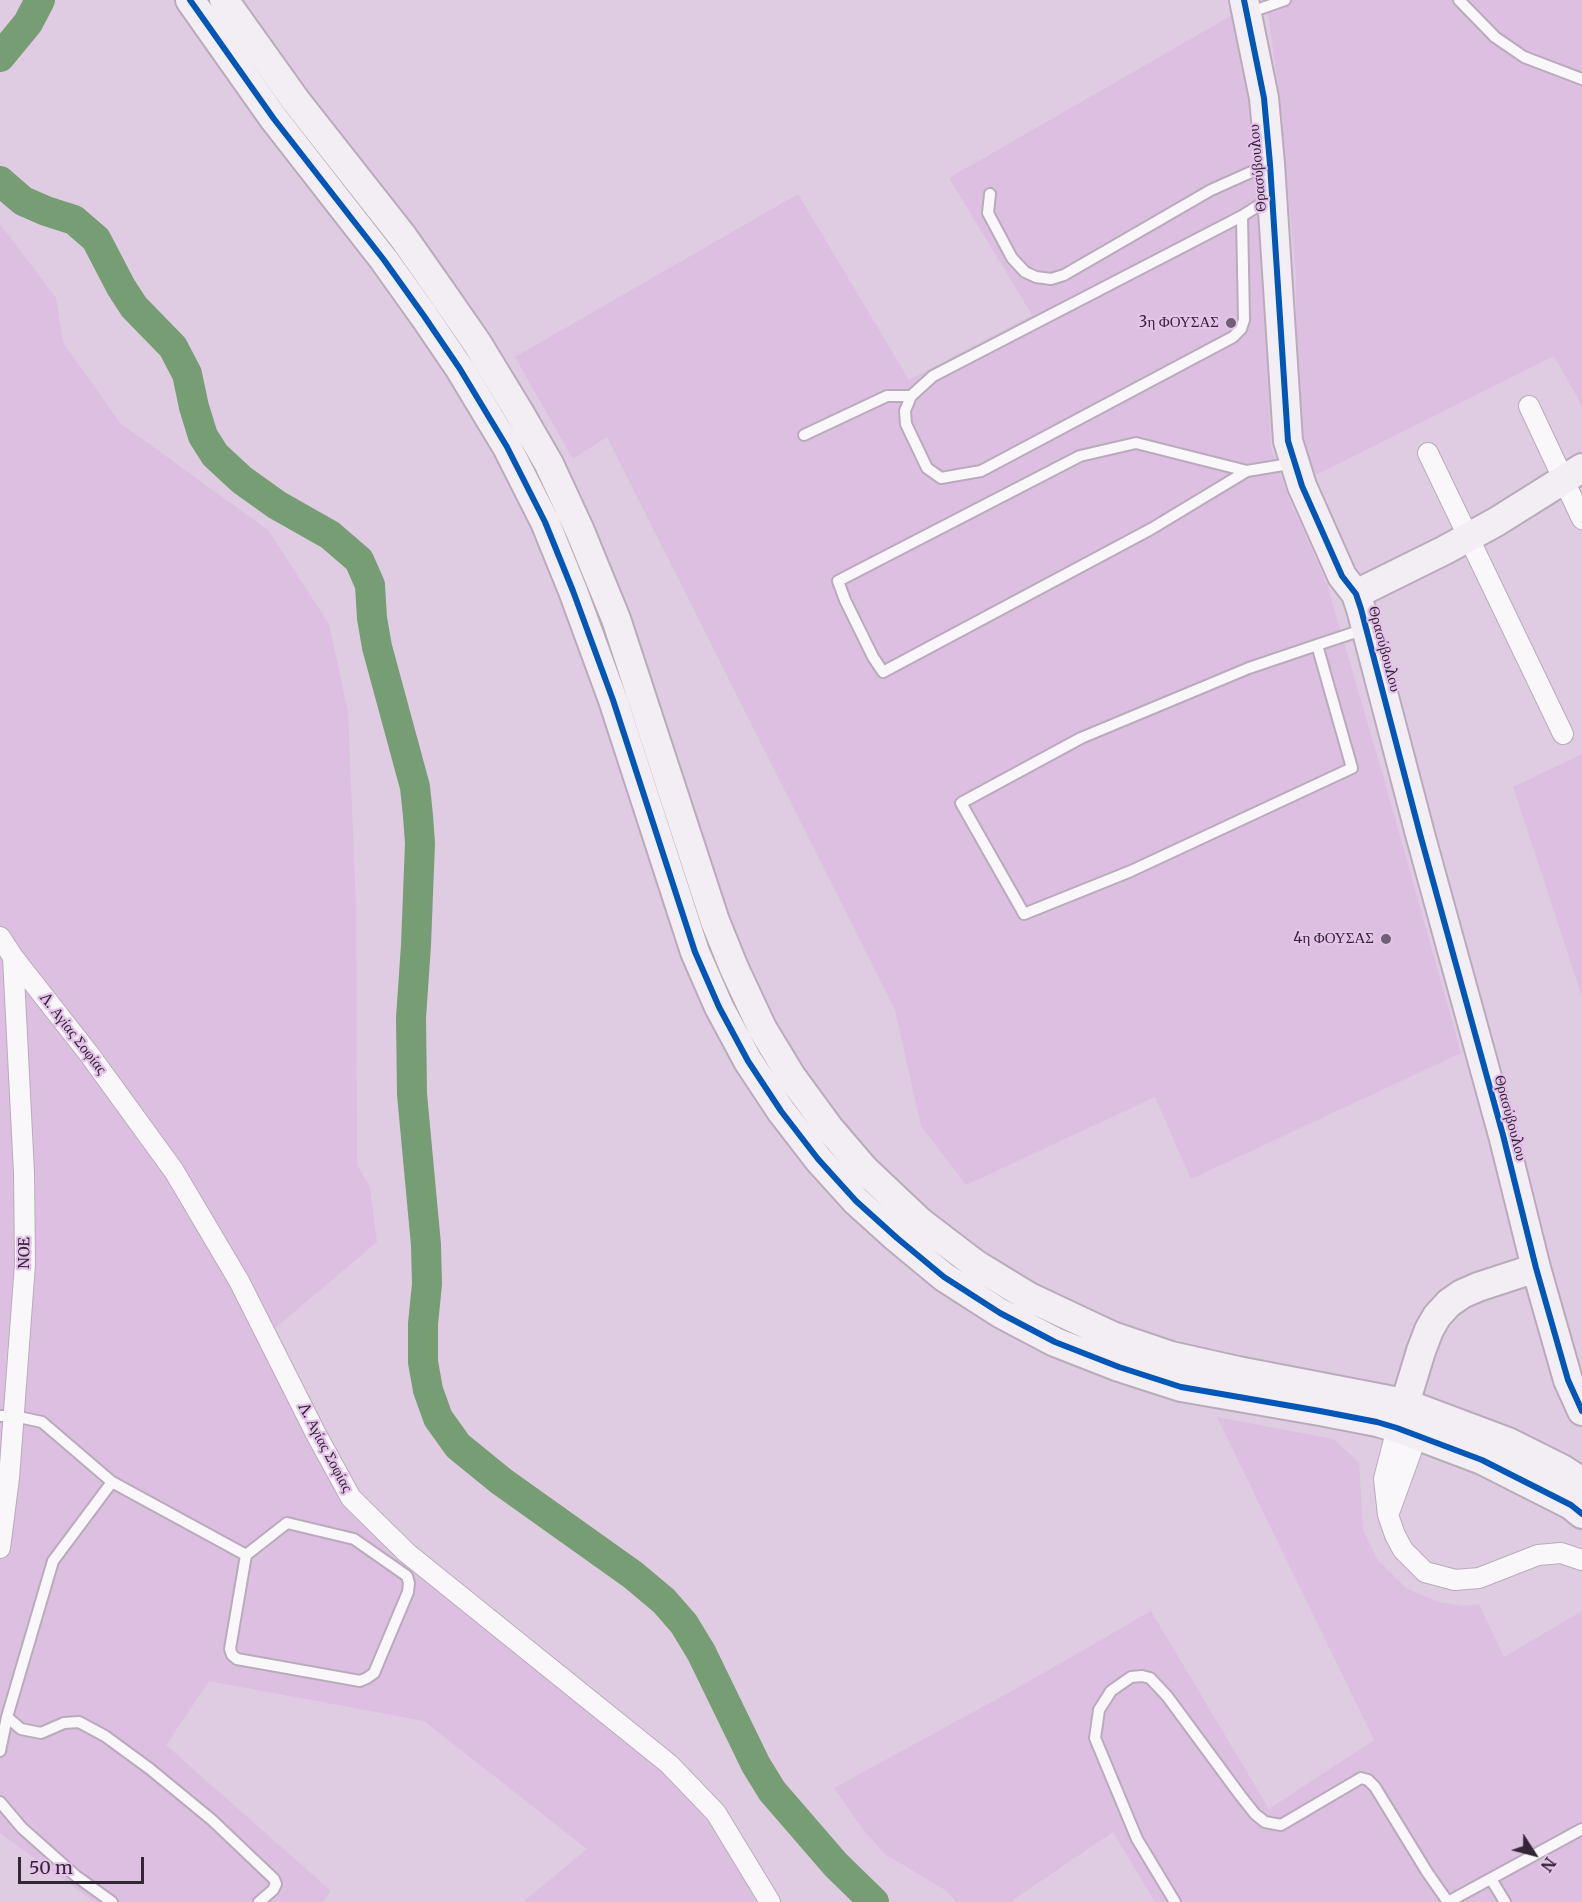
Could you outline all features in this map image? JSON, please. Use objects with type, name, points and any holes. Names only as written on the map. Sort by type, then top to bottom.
[{"type":"street","points":[[190,0],[274,119],[411,297],[460,369],[507,447],[545,522],[573,591],[613,700],[695,952],[715,998],[748,1061],[818,1159],[856,1200],[944,1277],[1000,1313],[1055,1342],[1119,1367],[1181,1387],[1377,1422],[1410,1418],[1482,1460],[1571,1505],[1582,1514]]},
{"type":"street","points":[[224,0],[296,101],[403,237],[443,294],[513,402],[549,464],[580,531],[616,619],[715,921],[734,968],[762,1028],[791,1076],[828,1128],[865,1170],[920,1222],[975,1264],[1039,1302],[1112,1336],[1171,1356],[1238,1371],[1508,1442],[1562,1469],[1582,1482]]},
{"type":"street","name":"Θρασύβουλου","points":[[1246,7],[1264,99],[1288,441],[1302,486],[1342,576],[1356,594],[1503,1135],[1539,1278],[1568,1380],[1582,1411]]},
{"type":"street","points":[[1528,406],[1573,474],[1582,519]]},
{"type":"street","points":[[1428,453],[1563,734]]},
{"type":"street","points":[[1356,594],[1469,537],[1573,474]]},
{"type":"street","name":"Λ. Αγίας Σοφίας","points":[[0,937],[174,1171],[239,1281],[351,1498],[407,1553],[669,1764],[716,1813],[770,1902]]},
{"type":"street","name":"NOE","points":[[0,1548],[9,1478],[7,1416],[26,1264],[24,1173],[13,957]]},
{"type":"street","points":[[1539,1278],[1478,1287],[1449,1303],[1437,1316],[1421,1351],[1410,1418],[1384,1479],[1384,1496],[1395,1535],[1403,1550],[1425,1572],[1455,1580],[1479,1578],[1538,1555],[1561,1552],[1582,1560]]},
{"type":"lane","points":[[1246,7],[1285,0]]},
{"type":"lane","points":[[1458,0],[1495,37],[1524,57],[1582,78]]},
{"type":"lane","points":[[990,194],[988,213],[1012,258],[1025,272],[1036,278],[1051,279],[1064,275],[1211,190],[1270,164]]},
{"type":"lane","points":[[1242,216],[1244,320],[1241,329],[1233,337],[981,471],[941,478],[927,468],[906,424],[905,411],[911,396],[933,376],[1242,216],[1272,198]]},
{"type":"lane","points":[[804,435],[888,396],[911,396]]},
{"type":"lane","points":[[1247,471],[1137,443],[1080,456],[838,581],[849,610],[883,672],[1151,529],[1247,471],[1294,463]]},
{"type":"lane","points":[[1317,645],[1352,768],[1131,871],[1023,914],[961,803],[1081,738],[1249,668],[1317,645],[1365,629]]},
{"type":"lane","points":[[7,1416],[42,1422],[112,1482],[246,1556]]},
{"type":"lane","points":[[0,1751],[7,1717],[53,1560],[112,1482]]},
{"type":"lane","points":[[287,1523],[354,1539],[407,1576],[408,1592],[374,1673],[360,1681],[237,1659],[232,1655],[230,1649],[246,1556],[287,1523]]},
{"type":"lane","points":[[1175,1902],[1137,1839],[1095,1738],[1099,1710],[1112,1691],[1131,1677],[1150,1678],[1167,1696],[1240,1795],[1255,1814],[1265,1822],[1281,1825],[1361,1778],[1368,1780],[1375,1787],[1448,1902],[1582,1828]]},
{"type":"lane","points":[[7,1717],[21,1729],[41,1733],[64,1723],[79,1722],[105,1736],[150,1769],[212,1820],[274,1879],[276,1884],[273,1890],[259,1902]]},
{"type":"lane","points":[[0,1802],[22,1828],[76,1876],[112,1902]]},
{"type":"lane","points":[[1491,1879],[1506,1902]]},
{"type":"shaded area","points":[[1292,0],[1582,0],[1582,406],[1554,356],[1307,479],[1297,440],[1296,275],[1278,88],[1268,12]]},
{"type":"shaded area","points":[[1234,14],[1251,90],[1267,343],[1271,448],[1288,496],[1327,584],[1461,1053],[1191,1179],[1155,1097],[966,1185],[921,1126],[895,1010],[607,437],[573,459],[515,357],[798,194],[909,380],[1032,315],[949,178]]},
{"type":"shaded area","points":[[0,224],[56,298],[63,342],[120,423],[268,530],[329,624],[348,712],[356,904],[357,1165],[370,1187],[377,1242],[261,1340],[345,1499],[663,1769],[719,1828],[756,1902],[523,1902],[587,1849],[424,1721],[209,1681],[166,1745],[331,1891],[322,1902],[94,1902],[0,1833]]},
{"type":"shaded area","points":[[1582,754],[1582,997],[1513,787]]},
{"type":"shaded area","points":[[1217,1417],[1333,1439],[1359,1462],[1363,1530],[1377,1559],[1406,1588],[1438,1602],[1463,1606],[1479,1604],[1504,1657],[1582,1611],[1582,1902],[1155,1902],[1113,1832],[1010,1902],[957,1902],[945,1890],[885,1854],[864,1831],[834,1788],[1019,1687],[1151,1611],[1269,1809],[1374,1740]]},
{"type":"waterway","points":[[0,57],[28,23],[40,0]]},
{"type":"waterway","points":[[0,181],[23,201],[74,220],[96,239],[134,307],[173,347],[187,374],[203,436],[215,455],[242,480],[277,505],[330,535],[359,560],[370,585],[377,647],[415,787],[418,816],[420,843],[411,1018],[412,1094],[426,1245],[427,1284],[423,1324],[423,1362],[428,1390],[438,1418],[458,1446],[501,1481],[633,1575],[664,1601],[684,1624],[701,1652],[756,1765],[772,1791],[836,1865],[874,1902]]},
{"type":"cycle path","points":[[190,0],[274,119],[384,260],[424,316],[460,369],[507,447],[545,522],[573,591],[613,700],[695,952],[719,1007],[748,1061],[781,1111],[818,1159],[856,1201],[944,1277],[1000,1313],[1055,1342],[1119,1367],[1181,1387],[1320,1411],[1397,1428],[1482,1460],[1571,1505],[1582,1514]]},
{"type":"cycle path","points":[[1244,0],[1264,98],[1288,441],[1302,486],[1342,576],[1356,594],[1361,609],[1503,1135],[1536,1268],[1568,1380],[1582,1411]]},
{"type":"place","name":"3η ΦΟΥΣΑΣ","points":[[1231,323]]},
{"type":"place","name":"4η ΦΟΥΣΑΣ","points":[[1386,939]]}]
